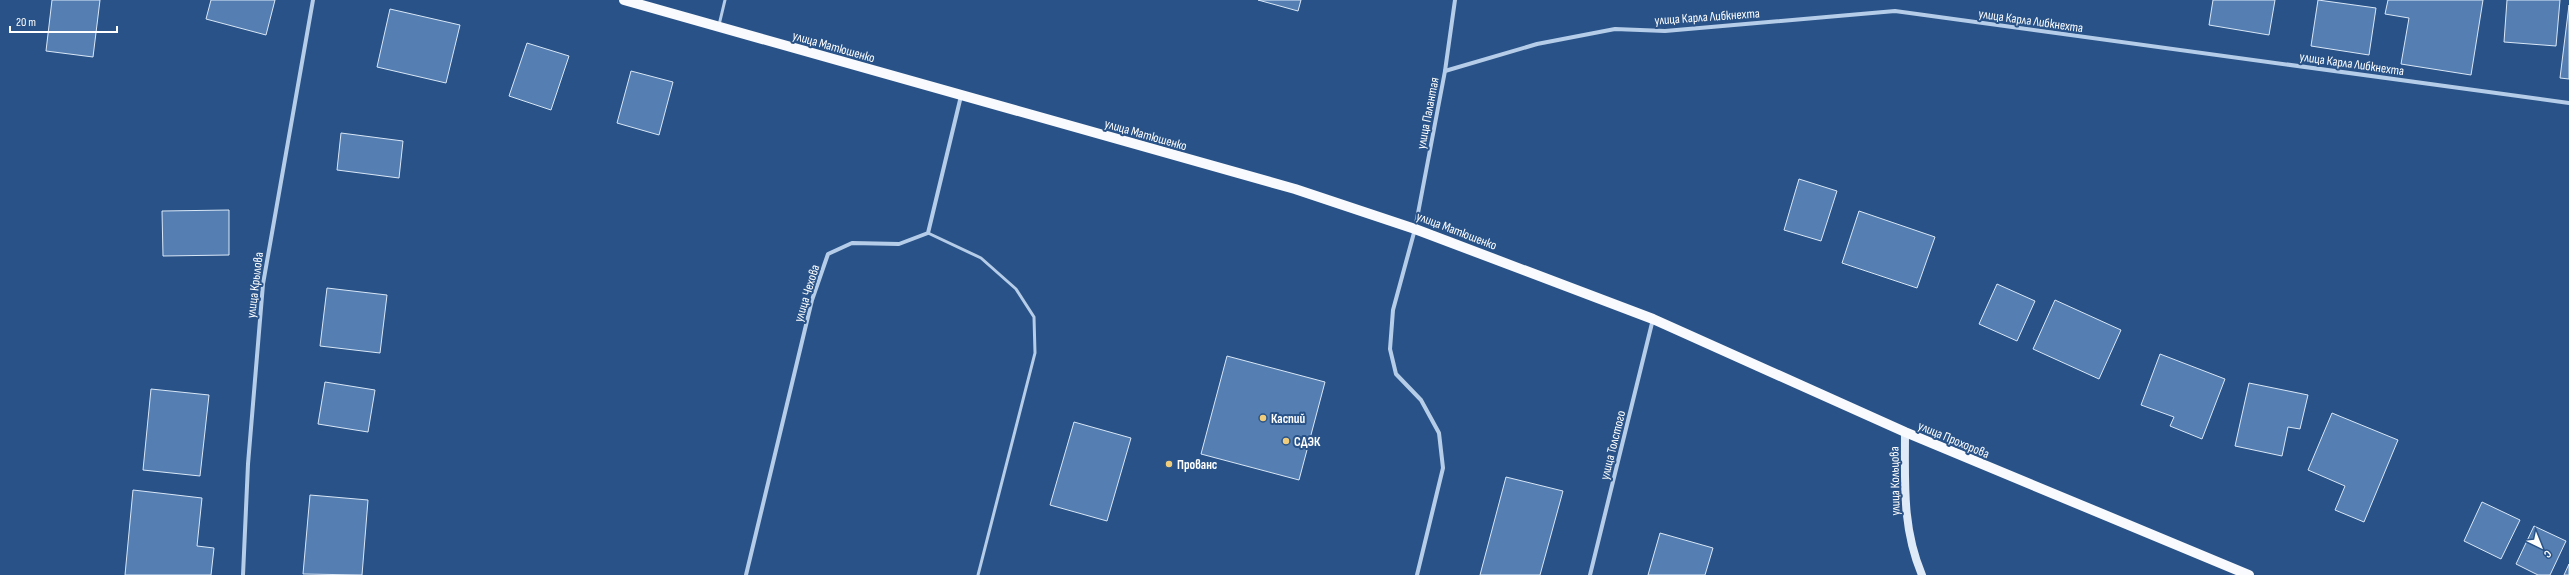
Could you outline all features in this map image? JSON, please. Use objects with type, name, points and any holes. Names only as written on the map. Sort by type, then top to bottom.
[{"type":"main road","name":"улица Матюшенко","points":[[624,0],[1295,189],[1416,229],[1653,319]]},
{"type":"main road","name":"улица Прохорова","points":[[1653,319],[1906,432],[2249,575]]},
{"type":"main road","name":"улица Кольцова","points":[[1906,432],[1904,508],[1915,557],[1922,575]]},
{"type":"street","name":"улица Крылова","points":[[243,575],[248,464],[263,284],[313,0]]},
{"type":"street","name":"улица Палантая","points":[[1418,575],[1443,468],[1439,433],[1421,400],[1396,374],[1390,349],[1393,310],[1416,229],[1445,71],[1455,0]]},
{"type":"street","name":"улица Карла Либкнехта","points":[[1445,71],[1537,44],[1615,29],[1665,31],[1895,11],[2569,103]]},
{"type":"street","points":[[928,233],[961,96]]},
{"type":"street","name":"улица Чехова","points":[[746,575],[812,300],[828,254],[852,243],[899,244],[928,233]]},
{"type":"street","name":"улица Толстого","points":[[1590,575],[1653,319]]},
{"type":"lane","points":[[719,27],[725,0]]},
{"type":"lane","points":[[928,233],[981,258],[1016,289],[1034,317],[1035,353],[978,575]]},
{"type":"building","points":[[52,0],[100,0],[93,57],[46,51]]},
{"type":"building","points":[[211,0],[275,0],[266,35],[206,19]]},
{"type":"building","points":[[1258,0],[1301,0],[1298,11]]},
{"type":"building","points":[[2213,0],[2275,0],[2269,35],[2209,25]]},
{"type":"building","points":[[2318,0],[2376,8],[2369,55],[2311,46]]},
{"type":"building","points":[[2388,0],[2483,0],[2471,75],[2401,64],[2409,18],[2385,14]]},
{"type":"building","points":[[2507,0],[2560,0],[2556,46],[2504,42]]},
{"type":"building","points":[[2569,5],[2569,79],[2560,78]]},
{"type":"building","points":[[390,9],[460,25],[446,83],[377,67]]},
{"type":"building","points":[[527,43],[569,56],[551,110],[509,96]]},
{"type":"building","points":[[631,71],[673,82],[659,135],[617,123]]},
{"type":"building","points":[[341,133],[403,141],[399,178],[337,170]]},
{"type":"building","points":[[1799,179],[1837,191],[1821,241],[1784,230]]},
{"type":"building","points":[[229,210],[229,255],[163,256],[162,211]]},
{"type":"building","points":[[1859,211],[1935,237],[1917,288],[1842,263]]},
{"type":"building","points":[[1997,284],[2035,301],[2017,341],[1979,324]]},
{"type":"building","points":[[327,288],[387,295],[380,353],[320,346]]},
{"type":"building","points":[[2055,300],[2121,330],[2099,379],[2033,349]]},
{"type":"building","points":[[2160,354],[2225,379],[2202,439],[2170,426],[2174,417],[2141,405]]},
{"type":"building","name":"Каспий","points":[[1227,356],[1325,382],[1299,480],[1201,454]]},
{"type":"building","points":[[325,382],[375,390],[368,432],[318,424]]},
{"type":"building","points":[[2249,383],[2308,395],[2300,429],[2288,427],[2282,456],[2235,446]]},
{"type":"building","points":[[151,389],[209,395],[200,476],[143,470]]},
{"type":"building","points":[[2332,413],[2398,440],[2364,522],[2335,510],[2345,486],[2308,470]]},
{"type":"building","points":[[1074,422],[1131,438],[1107,521],[1050,505]]},
{"type":"building","points":[[1506,477],[1563,491],[1540,575],[1480,575]]},
{"type":"building","points":[[133,490],[202,498],[197,546],[214,548],[211,575],[125,575]]},
{"type":"building","points":[[310,495],[368,500],[362,575],[303,574]]},
{"type":"building","points":[[2482,502],[2520,520],[2501,559],[2464,541]]},
{"type":"building","points":[[2534,526],[2566,541],[2550,575],[2538,575],[2516,564]]},
{"type":"building","points":[[1660,533],[1713,548],[1705,575],[1648,575]]},
{"type":"building","points":[[2569,564],[2569,575],[2564,575]]},
{"type":"place","name":"Каспий","points":[[1263,418]]},
{"type":"place","name":"СДЭК","points":[[1286,441]]},
{"type":"place","name":"Прованс","points":[[1169,464]]}]
